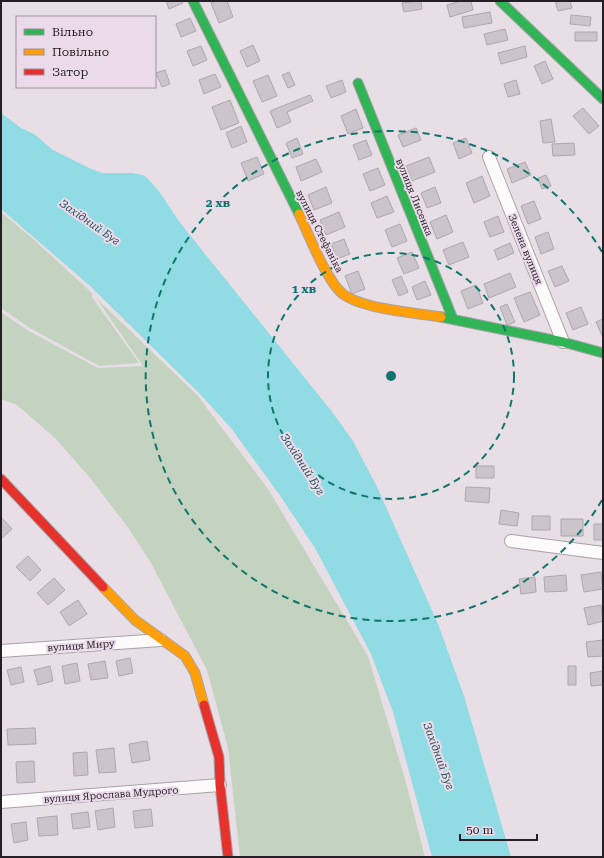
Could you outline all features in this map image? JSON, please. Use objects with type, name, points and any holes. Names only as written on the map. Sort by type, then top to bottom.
[{"type":"street","name":"вулиця Стефаніка","points":[[193,1],[330,277],[343,294],[366,304],[453,319],[563,342],[603,353]]},
{"type":"street","points":[[500,1],[603,99]]},
{"type":"street","name":"вулиця Лисенка","points":[[358,83],[453,319]]},
{"type":"street","name":"Зелена вулиця","points":[[489,157],[563,342]]},
{"type":"street","points":[[1,479],[135,620],[185,656],[195,673],[219,757],[220,785],[228,857]]},
{"type":"street","points":[[510,541],[603,553]]},
{"type":"street","name":"вулиця Миру","points":[[1,651],[161,640]]},
{"type":"street","name":"вулиця Ярослава Мудрого","points":[[1,802],[220,785]]},
{"type":"green space","points":[[1,212],[92,293],[92,297],[139,363],[99,366],[30,328],[1,308]]},
{"type":"green space","points":[[96,298],[197,395],[268,489],[368,656],[405,779],[425,857],[240,857],[228,748],[207,670],[151,563],[129,529],[91,479],[55,438],[17,405],[1,399],[1,312],[27,330],[98,368],[143,366]]},
{"type":"water","name":"Західний Буг","points":[[1,113],[21,128],[34,134],[53,150],[89,168],[102,173],[132,173],[143,175],[147,178],[158,190],[181,224],[333,413],[353,441],[378,489],[438,624],[464,696],[511,857],[432,857],[393,712],[371,654],[315,548],[279,494],[231,428],[200,394],[89,285],[1,209]]},
{"type":"building","points":[[166,1],[182,1],[183,3],[169,9]]},
{"type":"building","points":[[216,1],[227,1],[233,17],[219,23],[211,3]]},
{"type":"building","points":[[421,1],[422,9],[404,12],[402,3]]},
{"type":"building","points":[[461,1],[471,1],[473,10],[450,17],[447,5]]},
{"type":"building","points":[[555,1],[570,1],[572,8],[558,11]]},
{"type":"building","points":[[490,12],[492,23],[464,28],[462,17]]},
{"type":"building","points":[[571,15],[591,17],[590,26],[570,24]]},
{"type":"building","points":[[190,18],[196,31],[181,37],[176,24]]},
{"type":"building","points":[[505,29],[508,40],[487,45],[484,34]]},
{"type":"building","points":[[575,32],[597,32],[597,41],[575,41]]},
{"type":"building","points":[[253,45],[260,61],[247,67],[240,51]]},
{"type":"building","points":[[201,46],[207,60],[193,66],[187,51]]},
{"type":"building","points":[[525,46],[527,57],[501,64],[498,53]]},
{"type":"building","points":[[545,61],[553,79],[542,84],[534,66]]},
{"type":"building","points":[[165,70],[170,84],[162,87],[156,73]]},
{"type":"building","points":[[289,72],[295,85],[288,88],[282,75]]},
{"type":"building","points":[[215,74],[221,87],[204,94],[199,80]]},
{"type":"building","points":[[268,75],[277,96],[262,102],[253,81]]},
{"type":"building","points":[[342,80],[346,92],[331,98],[326,86]]},
{"type":"building","points":[[516,80],[520,94],[508,97],[504,84]]},
{"type":"building","points":[[310,95],[313,101],[287,112],[291,122],[277,128],[270,111]]},
{"type":"building","points":[[230,100],[239,123],[221,130],[212,107]]},
{"type":"building","points":[[583,108],[599,126],[589,134],[573,116]]},
{"type":"building","points":[[356,109],[363,128],[348,134],[341,116]]},
{"type":"building","points":[[551,119],[555,142],[543,143],[540,121]]},
{"type":"building","points":[[241,126],[247,142],[232,148],[226,133]]},
{"type":"building","points":[[416,128],[421,140],[403,147],[398,135]]},
{"type":"building","points":[[297,138],[303,154],[292,158],[286,143]]},
{"type":"building","points":[[466,138],[472,153],[459,159],[453,143]]},
{"type":"building","points":[[366,140],[372,155],[359,160],[353,145]]},
{"type":"building","points":[[574,143],[575,155],[553,156],[552,144]]},
{"type":"building","points":[[257,157],[264,174],[248,181],[241,163]]},
{"type":"building","points":[[429,157],[435,172],[412,181],[406,166]]},
{"type":"building","points":[[316,159],[322,172],[301,181],[296,167]]},
{"type":"building","points":[[525,162],[531,175],[512,183],[507,169]]},
{"type":"building","points":[[378,168],[385,185],[370,191],[363,174]]},
{"type":"building","points":[[546,175],[551,186],[542,189],[538,178]]},
{"type":"building","points":[[482,176],[490,196],[474,203],[466,183]]},
{"type":"building","points":[[326,187],[332,203],[314,210],[308,195]]},
{"type":"building","points":[[435,187],[441,203],[427,208],[421,193]]},
{"type":"building","points":[[387,196],[394,212],[377,218],[371,203]]},
{"type":"building","points":[[534,201],[541,219],[528,224],[521,206]]},
{"type":"building","points":[[339,212],[345,227],[326,235],[320,220]]},
{"type":"building","points":[[446,215],[453,232],[437,239],[430,222]]},
{"type":"building","points":[[498,216],[504,232],[490,237],[484,222]]},
{"type":"building","points":[[400,224],[407,241],[392,247],[385,230]]},
{"type":"building","points":[[548,232],[554,249],[541,254],[535,237]]},
{"type":"building","points":[[344,239],[350,254],[337,259],[331,244]]},
{"type":"building","points":[[463,242],[469,257],[449,265],[443,250]]},
{"type":"building","points":[[510,243],[514,253],[498,260],[494,250]]},
{"type":"building","points":[[412,252],[419,268],[404,274],[397,258]]},
{"type":"building","points":[[562,266],[569,281],[555,287],[548,271]]},
{"type":"building","points":[[358,271],[365,289],[352,294],[345,276]]},
{"type":"building","points":[[510,273],[516,287],[489,298],[484,284]]},
{"type":"building","points":[[401,276],[408,292],[399,296],[392,280]]},
{"type":"building","points":[[425,281],[431,295],[417,300],[412,287]]},
{"type":"building","points":[[476,285],[483,303],[468,309],[461,291]]},
{"type":"building","points":[[530,292],[540,315],[524,322],[514,298]]},
{"type":"building","points":[[507,304],[515,322],[507,325],[500,307]]},
{"type":"building","points":[[581,307],[588,324],[573,330],[566,313]]},
{"type":"building","points":[[603,319],[603,338],[596,322]]},
{"type":"building","points":[[476,466],[494,466],[494,478],[476,478]]},
{"type":"building","points":[[466,487],[490,488],[489,503],[465,501]]},
{"type":"building","points":[[501,510],[519,513],[517,526],[499,524]]},
{"type":"building","points":[[532,516],[550,516],[550,530],[532,530]]},
{"type":"building","points":[[1,517],[12,529],[1,539]]},
{"type":"building","points":[[561,519],[583,519],[583,536],[561,536]]},
{"type":"building","points":[[594,524],[603,524],[603,540],[594,540]]},
{"type":"building","points":[[28,556],[41,570],[30,581],[16,567]]},
{"type":"building","points":[[601,572],[603,589],[584,592],[581,575]]},
{"type":"building","points":[[566,575],[567,591],[545,592],[544,577]]},
{"type":"building","points":[[535,577],[536,592],[521,594],[519,579]]},
{"type":"building","points":[[54,578],[65,590],[48,605],[37,593]]},
{"type":"building","points":[[78,600],[87,614],[69,626],[60,612]]},
{"type":"building","points":[[601,605],[603,621],[588,625],[584,608]]},
{"type":"building","points":[[603,640],[603,656],[588,657],[586,642]]},
{"type":"building","points":[[130,658],[133,673],[119,676],[116,661]]},
{"type":"building","points":[[105,661],[108,678],[91,680],[88,664]]},
{"type":"building","points":[[77,663],[80,681],[65,684],[62,666]]},
{"type":"building","points":[[50,666],[53,681],[38,685],[34,670]]},
{"type":"building","points":[[568,666],[576,666],[576,685],[568,685]]},
{"type":"building","points":[[21,667],[24,682],[11,685],[7,670]]},
{"type":"building","points":[[603,671],[603,685],[591,686],[590,673]]},
{"type":"building","points":[[35,728],[36,744],[8,745],[7,729]]},
{"type":"building","points":[[147,741],[150,760],[132,763],[129,744]]},
{"type":"building","points":[[114,748],[116,772],[99,773],[96,750]]},
{"type":"building","points":[[87,752],[88,775],[74,776],[73,753]]},
{"type":"building","points":[[34,761],[35,782],[17,783],[16,762]]},
{"type":"building","points":[[113,808],[115,827],[98,830],[95,811]]},
{"type":"building","points":[[151,809],[153,826],[135,828],[133,811]]},
{"type":"building","points":[[88,812],[90,827],[73,829],[71,814]]},
{"type":"building","points":[[57,816],[58,835],[39,836],[37,818]]},
{"type":"building","points":[[26,822],[28,840],[14,843],[11,824]]},
{"type":"traffic: fast","points":[[193,1],[299,214]]},
{"type":"traffic: fast","points":[[500,1],[603,99]]},
{"type":"traffic: fast","points":[[358,83],[453,319]]},
{"type":"traffic: fast","points":[[441,317],[563,342],[603,353]]},
{"type":"traffic: slow","points":[[299,214],[324,268],[337,288],[343,294],[352,299],[376,307],[441,317]]},
{"type":"traffic: slow","points":[[103,587],[135,620],[185,656],[195,673],[204,705]]},
{"type":"traffic: jam","points":[[1,479],[103,587]]},
{"type":"traffic: jam","points":[[204,705],[219,757],[220,785],[228,857]]}]
